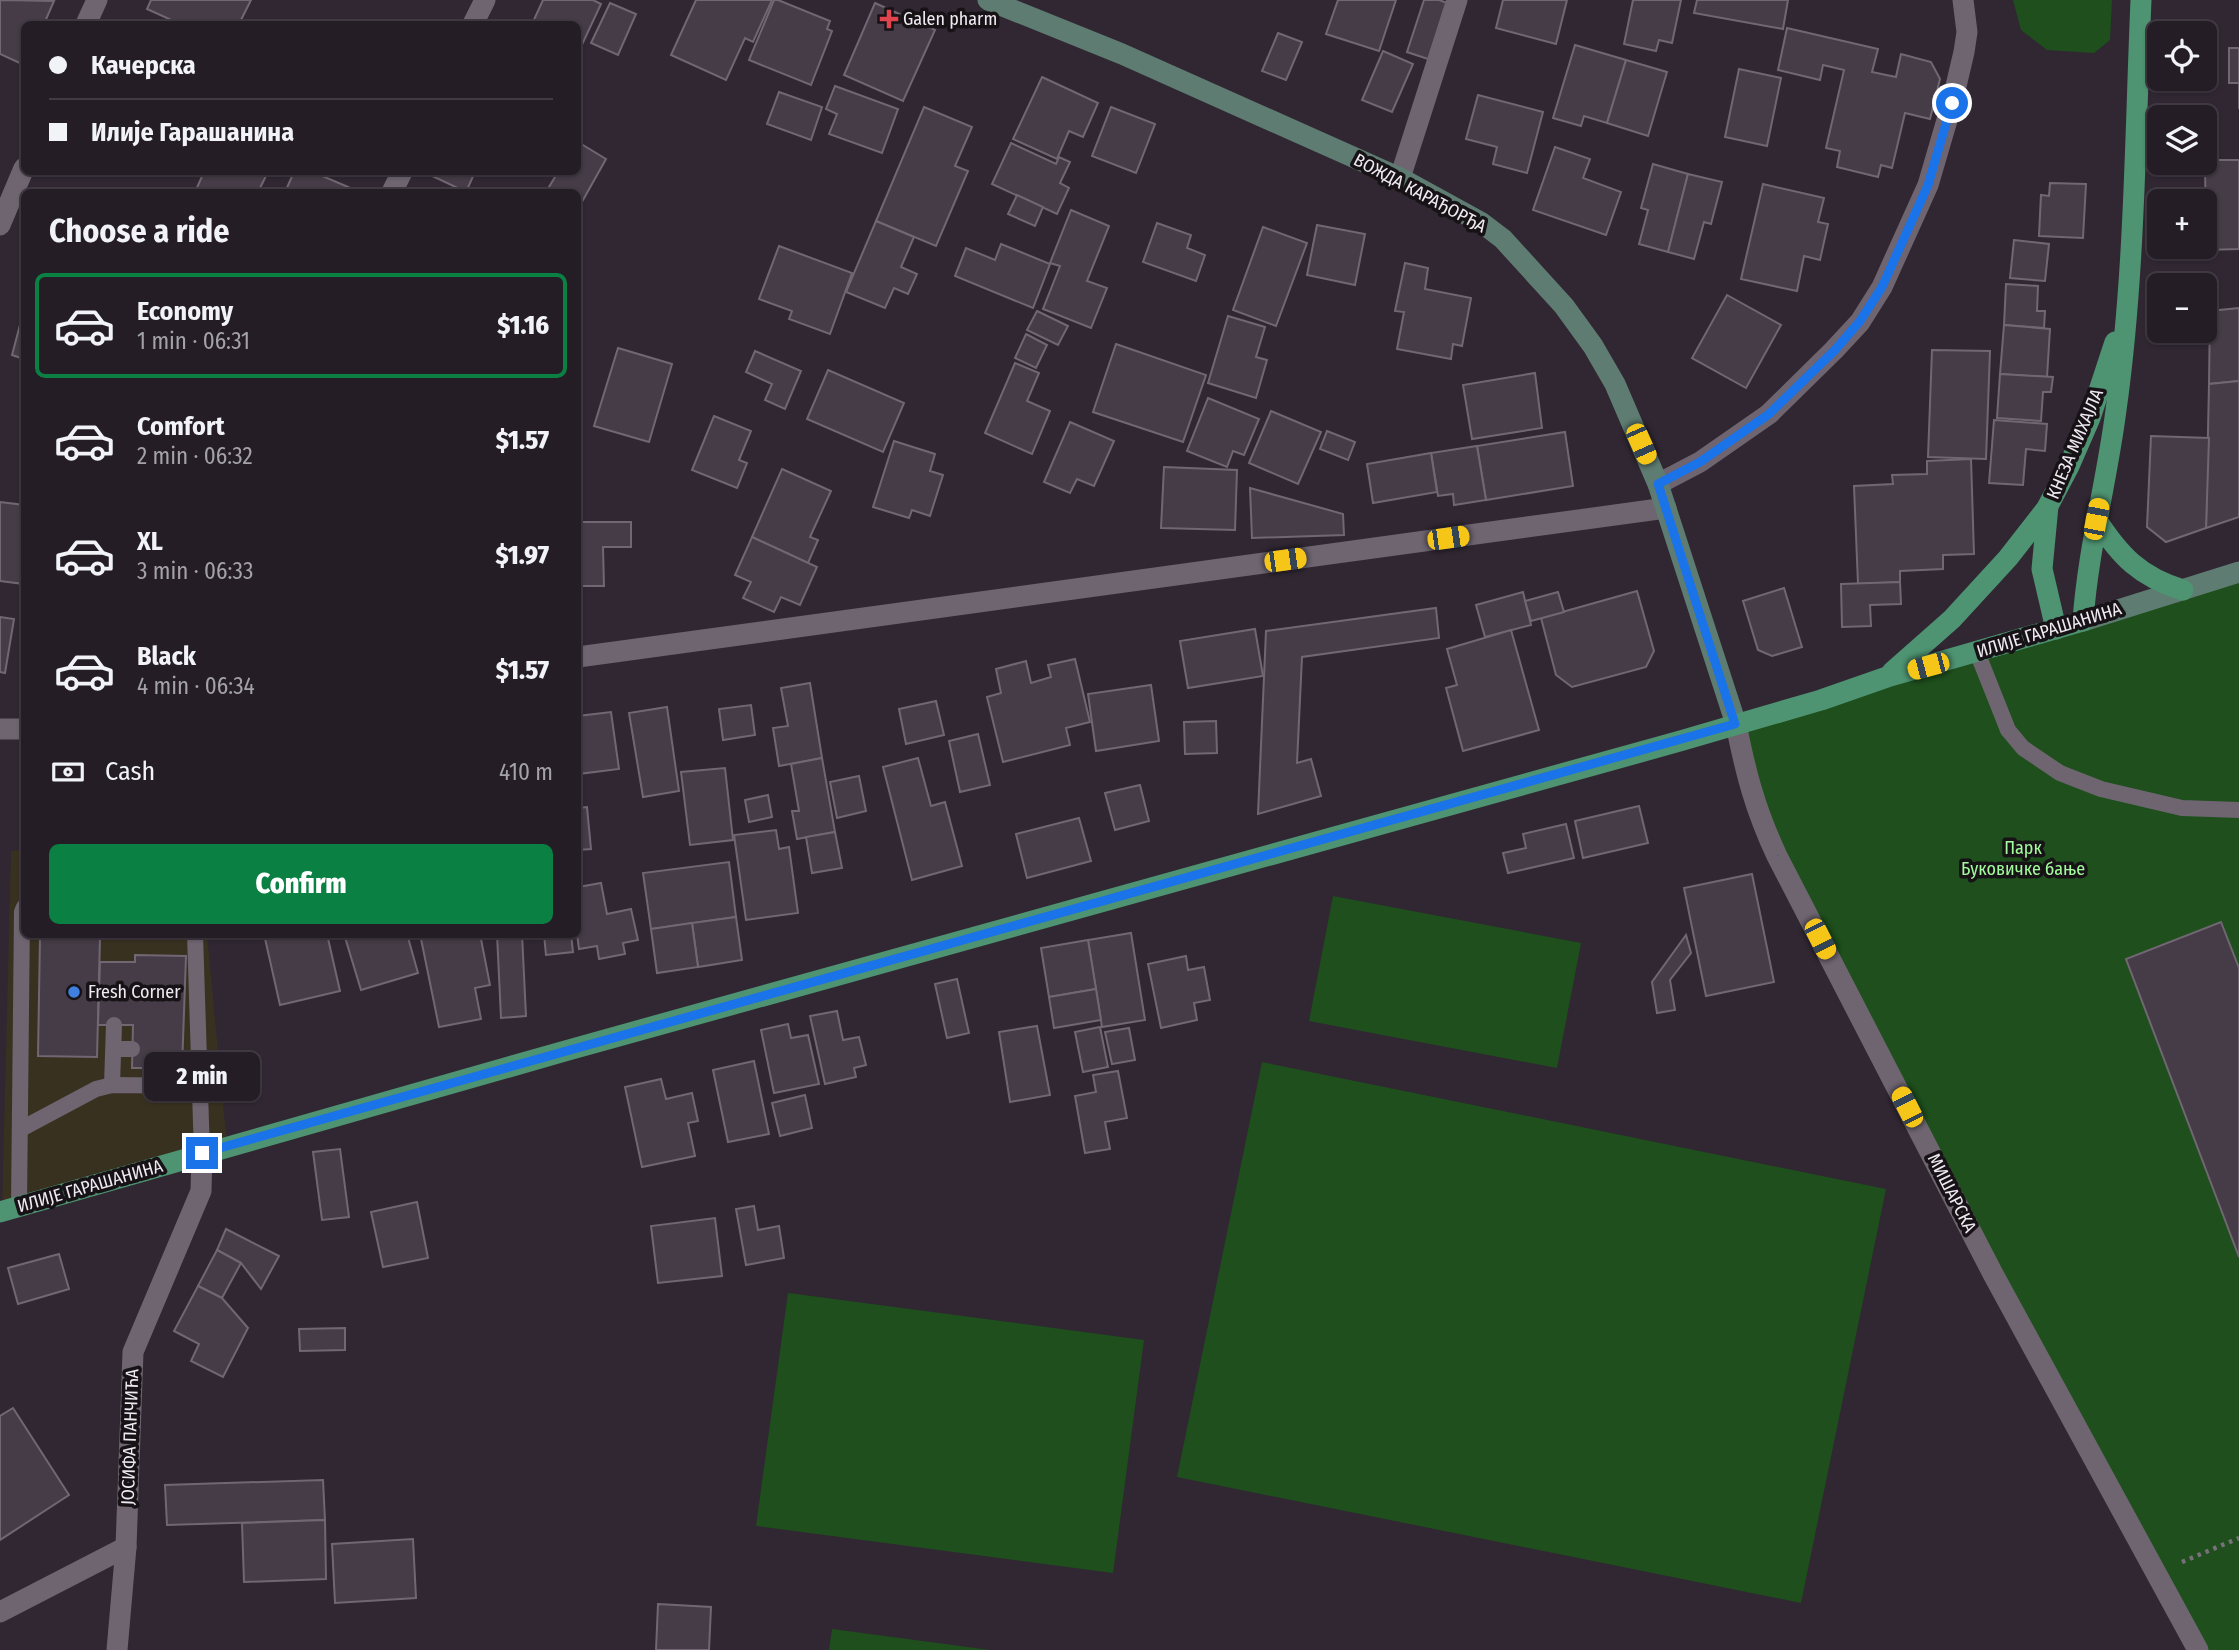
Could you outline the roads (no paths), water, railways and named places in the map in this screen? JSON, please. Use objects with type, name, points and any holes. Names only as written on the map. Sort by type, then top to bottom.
[{"type":"main road","name":"ВОЖДА КАРАЂОРЂА","points":[[988,0],[1122,54],[1400,178],[1482,223],[1503,239],[1564,306],[1593,346],[1615,384],[1658,484],[1735,724]]},
{"type":"main road","name":"КНЕЗА МИХАЈЛА","points":[[2083,621],[2086,576],[2116,411],[2127,303],[2141,0]]},
{"type":"main road","name":"КНЕЗА МИХАЈЛА","points":[[2056,629],[2042,569],[2048,506],[2090,418],[2127,303]]},
{"type":"main road","points":[[1886,677],[1952,619],[2008,558],[2048,506]]},
{"type":"main road","points":[[2096,519],[2127,561],[2160,583],[2183,590]]},
{"type":"main road","name":"ИЛИЈЕ ГАРАШАНИНА","points":[[9,1210],[202,1153],[1821,700],[1886,677],[2083,621],[2239,572]]},
{"type":"street","points":[[87,21],[97,0]]},
{"type":"street","points":[[474,21],[485,0]]},
{"type":"street","points":[[1400,178],[1457,0]]},
{"type":"street","points":[[1658,484],[1700,462],[1769,414],[1835,350],[1882,287],[1928,185],[1964,52],[1967,32],[1963,0]]},
{"type":"street","points":[[0,225],[21,175]]},
{"type":"street","points":[[581,657],[1666,508]]},
{"type":"street","name":"МИШАРСКА","points":[[1735,724],[1759,819],[1777,856],[1993,1274],[2198,1650]]},
{"type":"street","points":[[0,729],[21,729]]},
{"type":"street","name":"ЈОСИФА ПАНЧИЋА","points":[[117,1650],[126,1548],[133,1352],[201,1191],[202,1153]]},
{"type":"street","points":[[0,1612],[126,1548]]},
{"type":"lane","points":[[1977,652],[2008,730],[2023,748],[2060,773],[2101,789],[2182,808],[2239,810]]},
{"type":"lane","points":[[9,1210],[20,1129],[22,938]]},
{"type":"lane","points":[[195,938],[191,967],[191,1048],[200,1086],[202,1153]]},
{"type":"lane","points":[[113,1085],[114,1025]]},
{"type":"lane","points":[[114,1049],[132,1048]]},
{"type":"lane","points":[[20,1129],[96,1089],[113,1085],[200,1086]]},
{"type":"place","name":"Galen pharm","points":[[889,19]]},
{"type":"place","name":"Fresh Corner","points":[[74,992]]},
{"type":"park label","name":"Парк Буковичке бање","points":[[2023,858]]}]
